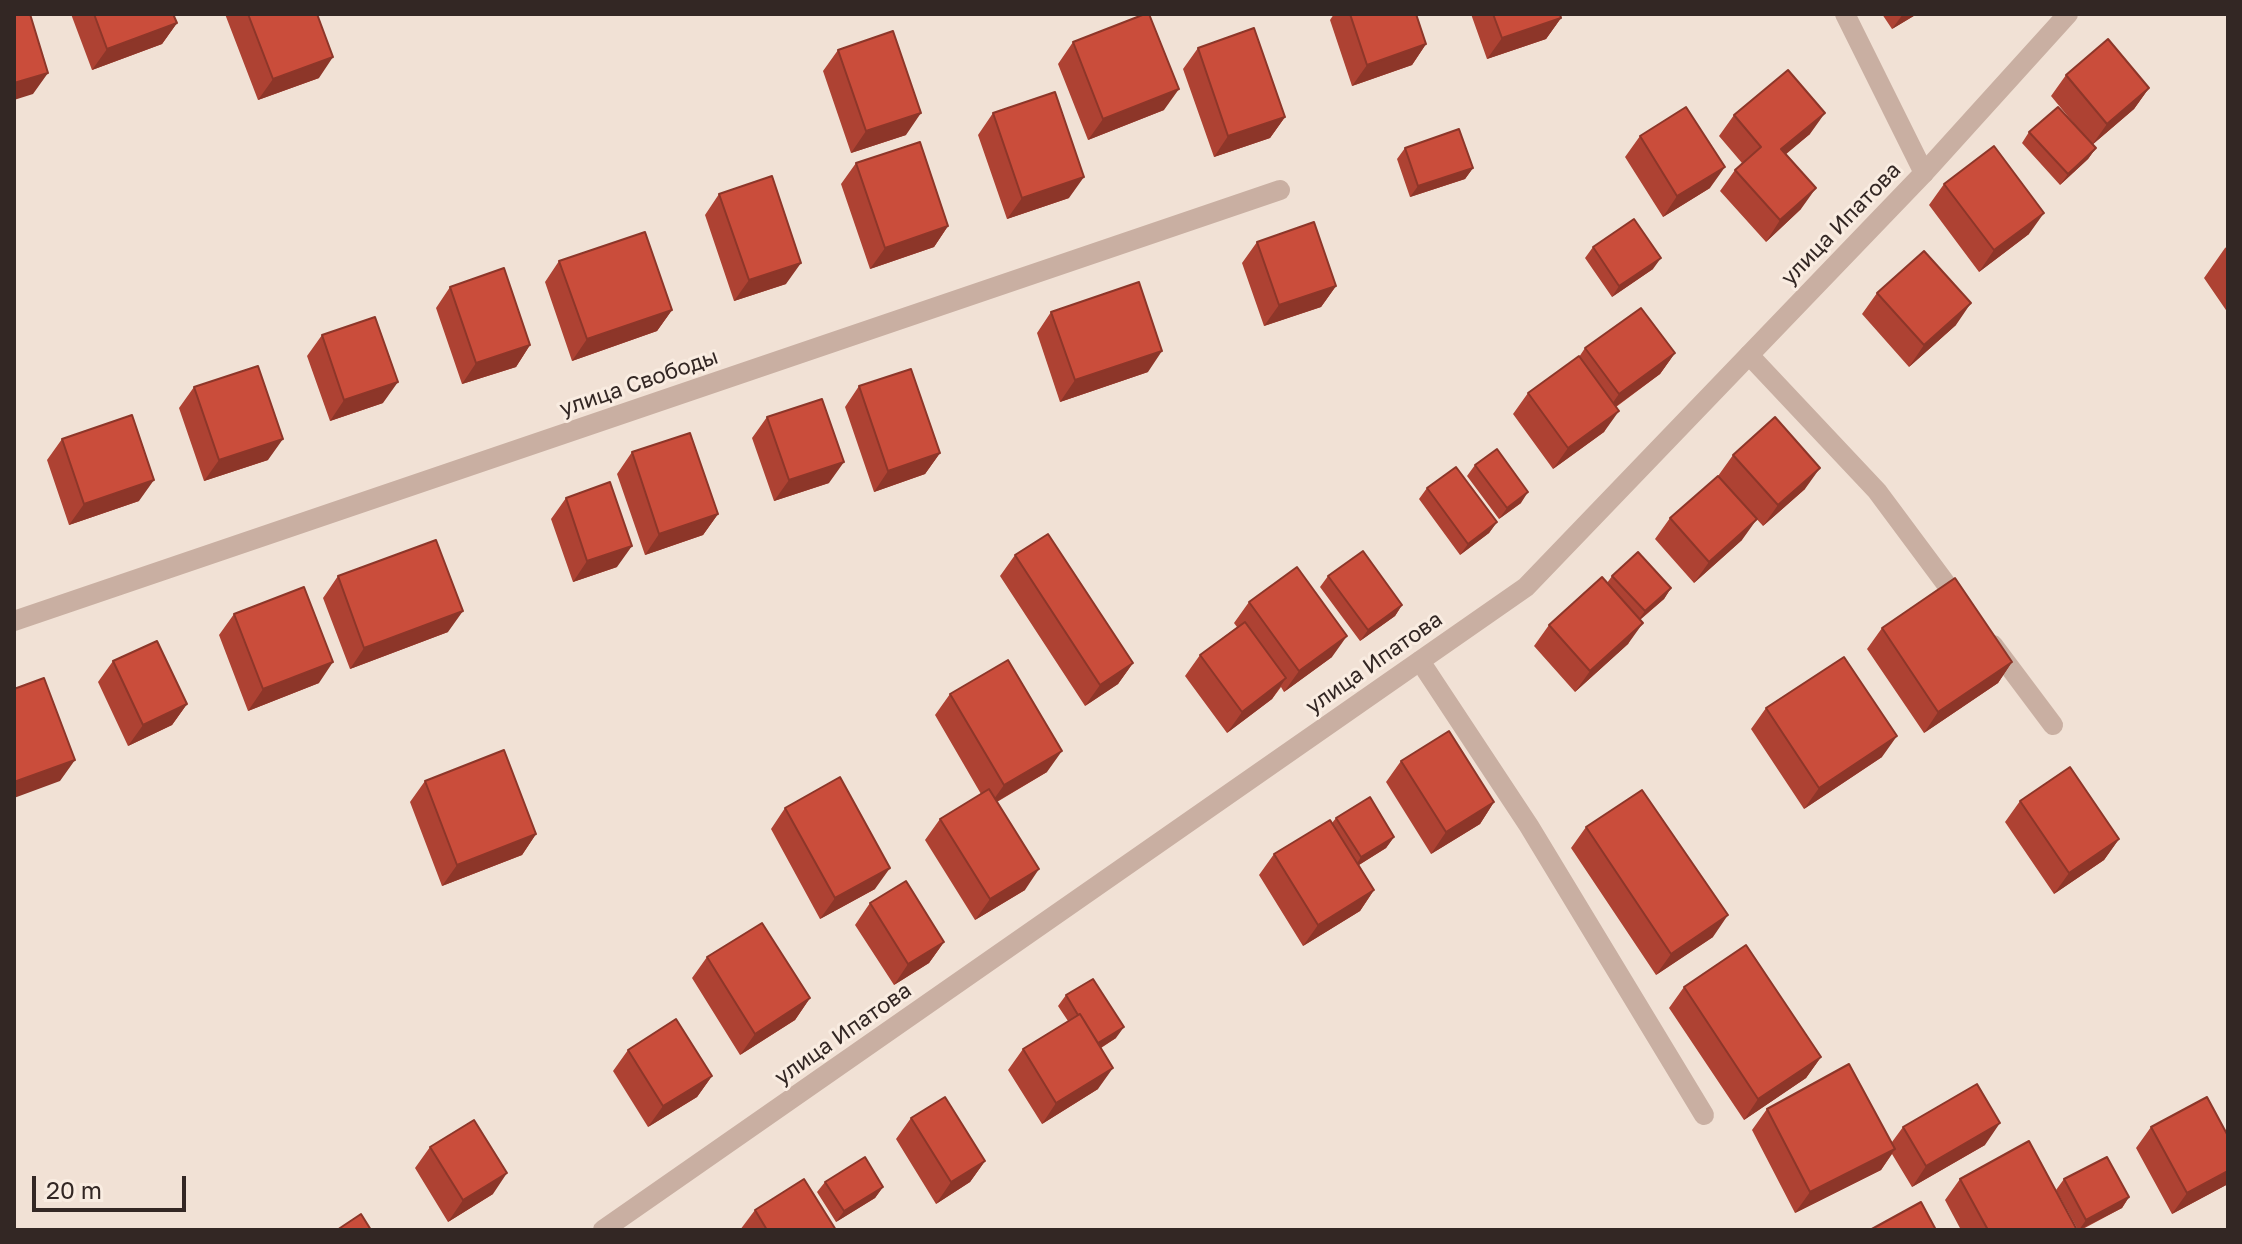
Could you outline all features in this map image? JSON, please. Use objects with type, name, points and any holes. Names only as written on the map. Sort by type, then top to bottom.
[{"type":"street","points":[[1845,14],[1924,173]]},
{"type":"street","name":"улица Ипатова","points":[[603,1230],[1526,587],[1924,173],[2068,14]]},
{"type":"street","name":"улица Свободы","points":[[14,621],[1280,190]]},
{"type":"street","points":[[1749,355],[1877,491],[2053,725]]},
{"type":"street","points":[[1420,661],[1529,826],[1704,1115]]},
{"type":"building","points":[[14,14],[30,14],[48,73],[14,83]]},
{"type":"building","points":[[94,14],[173,14],[177,23],[107,49]]},
{"type":"building","points":[[248,14],[317,14],[333,57],[273,79]]},
{"type":"building","points":[[1149,14],[1179,89],[1103,119],[1073,42]]},
{"type":"building","points":[[1350,14],[1416,14],[1426,44],[1367,65]]},
{"type":"building","points":[[1493,14],[1560,14],[1561,18],[1502,38]]},
{"type":"building","points":[[1254,28],[1285,117],[1228,136],[1198,48]]},
{"type":"building","points":[[893,31],[921,113],[866,131],[838,50]]},
{"type":"building","points":[[2108,39],[2149,88],[2107,124],[2066,75]]},
{"type":"building","points":[[1788,70],[1825,113],[1781,149],[1816,188],[1780,220],[1735,170],[1761,147],[1734,115]]},
{"type":"building","points":[[1055,92],[1084,177],[1022,198],[993,113]]},
{"type":"building","points":[[1686,107],[1725,167],[1677,196],[1640,136]]},
{"type":"building","points":[[2058,107],[2096,148],[2068,174],[2029,132]]},
{"type":"building","points":[[1459,129],[1473,168],[1418,186],[1405,148]]},
{"type":"building","points":[[920,142],[948,226],[885,248],[856,163]]},
{"type":"building","points":[[1994,146],[2044,213],[1994,250],[1944,184]]},
{"type":"building","points":[[772,176],[801,263],[749,280],[719,194]]},
{"type":"building","points":[[1634,219],[1661,258],[1619,286],[1593,247]]},
{"type":"building","points":[[1314,222],[1336,286],[1279,305],[1257,242]]},
{"type":"building","points":[[645,232],[672,310],[587,339],[559,261]]},
{"type":"building","points":[[1924,251],[1971,303],[1924,345],[1877,293]]},
{"type":"building","points":[[504,268],[530,345],[476,363],[450,287]]},
{"type":"building","points":[[1139,282],[1162,351],[1075,380],[1051,312]]},
{"type":"building","points":[[1641,308],[1675,353],[1619,394],[1585,348]]},
{"type":"building","points":[[375,317],[398,382],[344,400],[322,335]]},
{"type":"building","points":[[1579,356],[1619,411],[1568,448],[1528,393]]},
{"type":"building","points":[[258,366],[283,439],[219,460],[194,387]]},
{"type":"building","points":[[911,369],[940,453],[888,471],[859,386]]},
{"type":"building","points":[[822,399],[844,462],[789,480],[767,417]]},
{"type":"building","points":[[132,415],[154,480],[84,504],[62,439]]},
{"type":"building","points":[[1775,417],[1820,468],[1778,505],[1733,455]]},
{"type":"building","points":[[690,433],[718,514],[659,534],[632,452]]},
{"type":"building","points":[[1497,449],[1528,492],[1507,508],[1475,465]]},
{"type":"building","points":[[1456,467],[1497,522],[1468,544],[1427,488]]},
{"type":"building","points":[[1718,476],[1757,519],[1709,562],[1670,518]]},
{"type":"building","points":[[610,482],[632,546],[587,561],[566,498]]},
{"type":"building","points":[[1048,534],[1133,663],[1100,685],[1015,555]]},
{"type":"building","points":[[436,540],[463,611],[364,648],[338,576]]},
{"type":"building","points":[[1363,551],[1402,605],[1368,630],[1328,576]]},
{"type":"building","points":[[1638,552],[1671,588],[1645,611],[1612,576]]},
{"type":"building","points":[[1297,567],[1347,636],[1299,671],[1249,602]]},
{"type":"building","points":[[1602,577],[1643,623],[1590,671],[1549,625]]},
{"type":"building","points":[[1955,578],[2012,662],[1938,712],[1882,628]]},
{"type":"building","points":[[304,587],[333,662],[263,689],[234,614]]},
{"type":"building","points":[[1245,622],[1286,678],[1242,712],[1200,655]]},
{"type":"building","points":[[157,641],[187,704],[143,725],[113,661]]},
{"type":"building","points":[[1844,657],[1897,736],[1819,788],[1766,708]]},
{"type":"building","points":[[1008,660],[1062,751],[1004,785],[950,694]]},
{"type":"building","points":[[44,678],[75,760],[14,782],[14,689]]},
{"type":"building","points":[[1449,731],[1494,802],[1446,832],[1401,761]]},
{"type":"building","points":[[504,750],[536,834],[457,865],[425,781]]},
{"type":"building","points":[[2070,767],[2119,839],[2069,873],[2020,801]]},
{"type":"building","points":[[840,777],[890,868],[835,898],[785,808]]},
{"type":"building","points":[[989,789],[1039,869],[990,899],[940,819]]},
{"type":"building","points":[[1642,790],[1728,915],[1671,954],[1586,827]]},
{"type":"building","points":[[1370,797],[1394,837],[1361,857],[1336,818]]},
{"type":"building","points":[[1330,820],[1374,890],[1318,925],[1274,854]]},
{"type":"building","points":[[906,881],[944,942],[908,964],[870,903]]},
{"type":"building","points":[[762,923],[810,998],[755,1034],[707,957]]},
{"type":"building","points":[[1746,945],[1821,1057],[1758,1099],[1684,987]]},
{"type":"building","points":[[1093,979],[1124,1027],[1098,1043],[1066,995]]},
{"type":"building","points":[[1080,1014],[1113,1068],[1056,1103],[1023,1049]]},
{"type":"building","points":[[676,1019],[712,1076],[663,1106],[628,1050]]},
{"type":"building","points":[[1849,1064],[1895,1149],[1810,1192],[1767,1109]]},
{"type":"building","points":[[1977,1084],[2000,1123],[1926,1166],[1903,1127]]},
{"type":"building","points":[[945,1097],[985,1161],[951,1182],[911,1118]]},
{"type":"building","points":[[2207,1097],[2228,1136],[2228,1171],[2187,1193],[2151,1127]]},
{"type":"building","points":[[474,1120],[507,1173],[463,1200],[430,1147]]},
{"type":"building","points":[[2029,1141],[2077,1230],[1988,1230],[1960,1179]]},
{"type":"building","points":[[865,1157],[883,1187],[844,1211],[825,1182]]},
{"type":"building","points":[[2107,1157],[2129,1197],[2086,1220],[2064,1179]]},
{"type":"building","points":[[804,1179],[836,1230],[767,1230],[755,1210]]},
{"type":"building","points":[[1921,1202],[1936,1230],[1870,1230]]},
{"type":"building","points":[[361,1214],[371,1230],[337,1230]]}]
